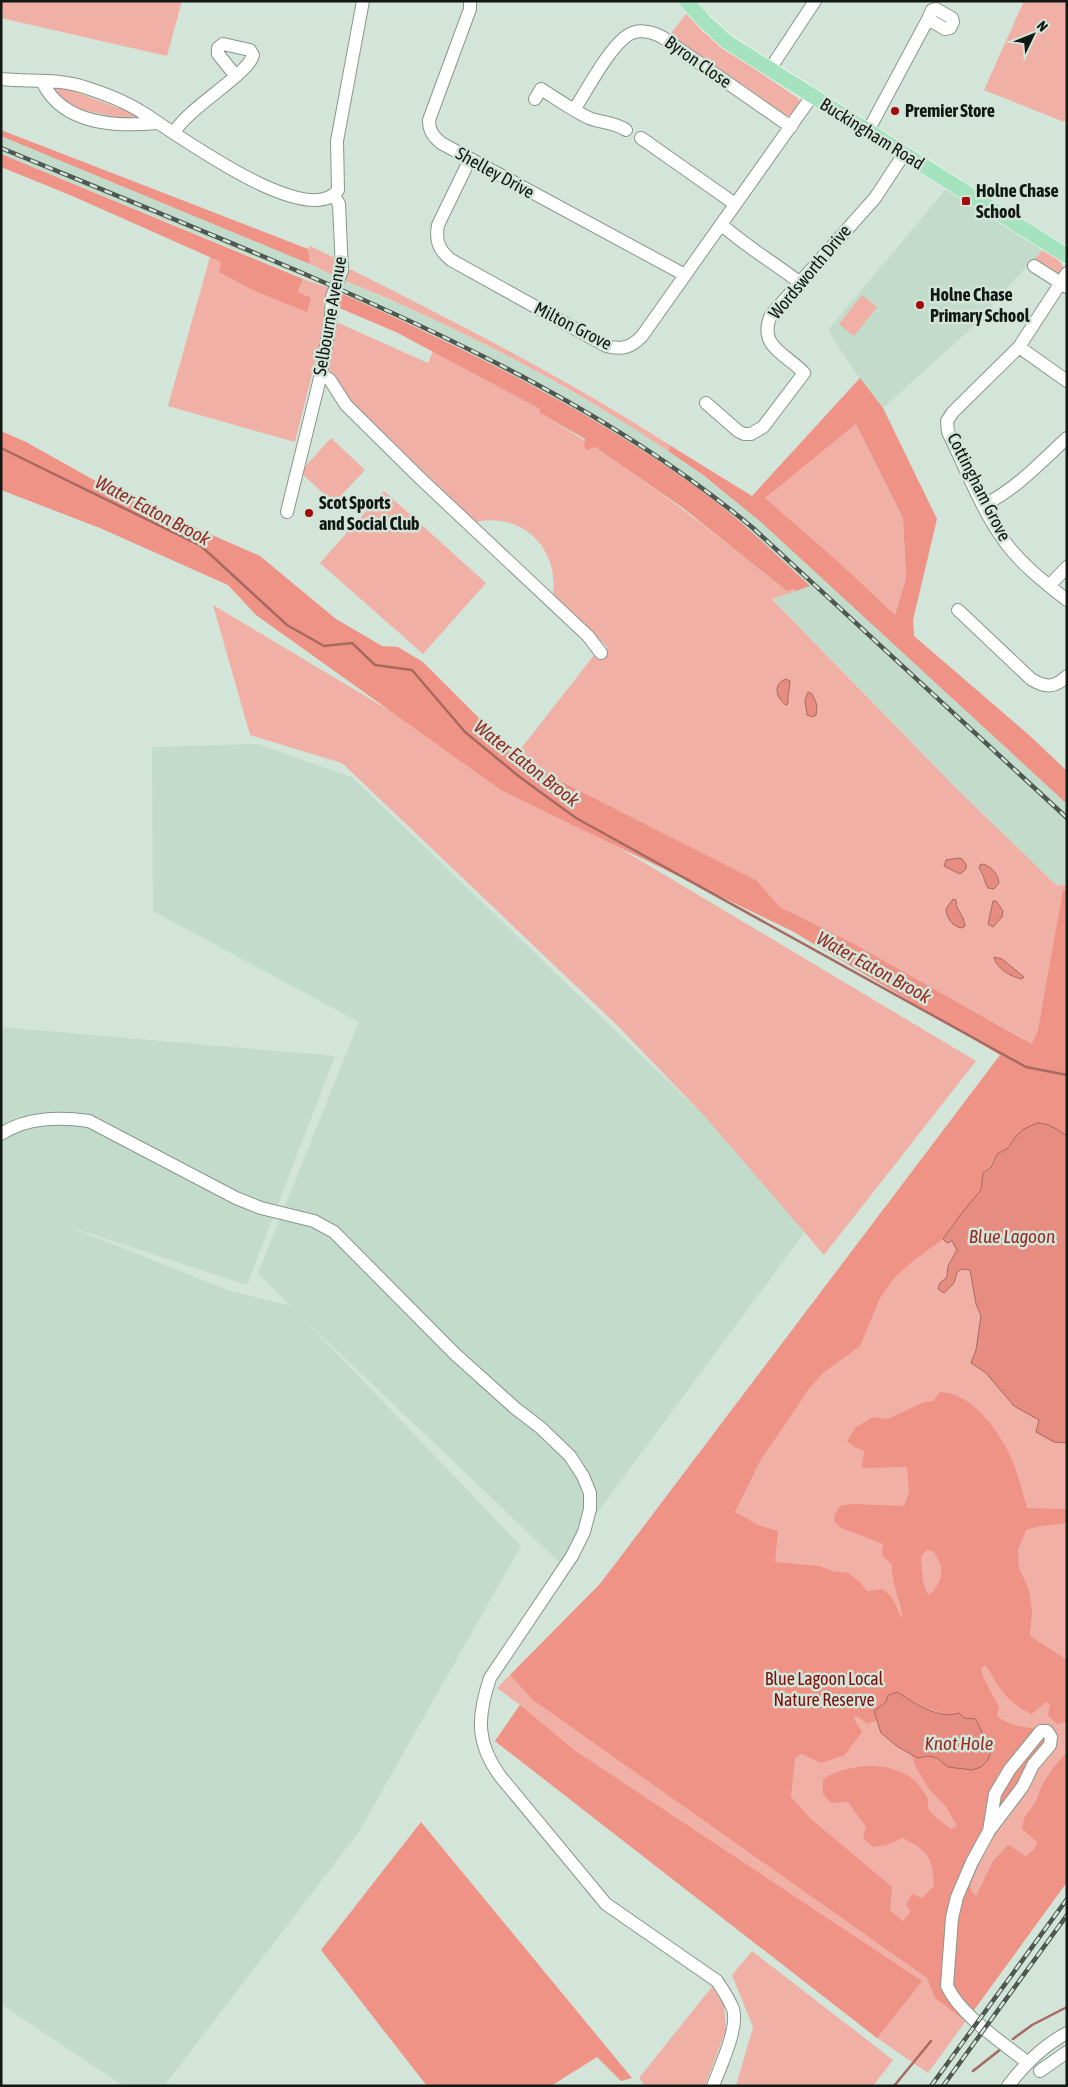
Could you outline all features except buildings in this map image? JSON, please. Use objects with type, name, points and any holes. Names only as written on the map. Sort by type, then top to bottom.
[{"type":"main road","name":"Buckingham Road","points":[[686,1],[727,42],[1067,256]]},
{"type":"street","name":"Selbourne Avenue","points":[[287,512],[321,374],[331,317],[331,301],[341,275],[343,261],[339,204],[334,196],[338,190],[337,142],[363,1]]},
{"type":"street","name":"Shelley Drive","points":[[470,1],[470,9],[429,120],[429,129],[434,138],[685,275]]},
{"type":"street","points":[[770,69],[815,1]]},
{"type":"street","points":[[868,131],[928,19]]},
{"type":"street","name":"Byron Close","points":[[574,110],[616,44],[633,32],[642,31],[662,37],[790,127]]},
{"type":"street","points":[[174,133],[186,118],[235,75]]},
{"type":"street","points":[[1,79],[84,86],[140,111],[231,170],[253,182],[302,198],[327,200],[334,196]]},
{"type":"street","points":[[42,81],[49,95],[78,115],[113,124],[157,123]]},
{"type":"street","points":[[535,99],[541,89],[591,119],[620,125],[626,130]]},
{"type":"street","name":"Milton Grove","points":[[470,159],[438,225],[436,234],[438,245],[443,253],[606,346],[615,349],[627,348],[635,343],[685,275],[812,96]]},
{"type":"street","points":[[641,138],[735,204]]},
{"type":"street","name":"Wordsworth Drive","points":[[706,403],[744,434],[751,434],[763,427],[804,373],[776,350],[770,342],[767,334],[767,324],[771,315],[874,198],[904,154]]},
{"type":"street","points":[[721,224],[742,242],[799,282]]},
{"type":"street","points":[[1034,266],[1065,281]]},
{"type":"street","name":"Cottingham Grove","points":[[1065,281],[1019,347],[953,412],[948,421],[948,432],[1004,541],[1030,570],[1067,600]]},
{"type":"street","points":[[1019,347],[1067,381]]},
{"type":"street","points":[[321,374],[330,380],[341,398],[353,412],[422,480],[588,636],[601,653]]},
{"type":"street","points":[[984,505],[1018,485],[1067,438]]},
{"type":"street","points":[[1049,586],[1067,567]]},
{"type":"street","points":[[958,610],[1039,685],[1055,685],[1067,676]]},
{"type":"street","points":[[1,1134],[37,1120],[65,1118],[89,1121],[236,1198],[261,1208],[314,1221],[334,1232],[455,1354],[514,1408],[541,1428],[570,1456],[583,1476],[590,1493],[590,1509],[584,1532],[572,1556],[490,1678],[484,1695],[482,1718],[483,1745],[488,1759],[500,1776],[606,1904],[716,1981],[725,1994],[733,2010],[734,2020],[729,2041],[713,2086]]},
{"type":"street","points":[[989,1831],[995,1794],[1010,1769],[1041,1731],[1047,1731],[1051,1737],[1050,1745],[1033,1765],[1022,1786],[989,1831],[972,1862],[957,1897],[952,1918],[947,1986],[952,1995],[968,2013],[1028,2063]]},
{"type":"street","points":[[1008,2086],[1028,2063],[1056,2039],[1067,2033]]},
{"type":"street","points":[[1040,2071],[1067,2052]]},
{"type":"shaded area","points":[[1,136],[298,259],[332,275],[336,279],[332,289],[1,154]]},
{"type":"shaded area","name":"Holne Chase Primary School","points":[[947,188],[1043,250],[1001,294],[985,316],[883,408],[859,378],[828,330]]},
{"type":"shaded area","points":[[346,281],[446,325],[536,371],[645,434],[729,495],[766,526],[1067,804],[1067,887],[1053,882],[958,790],[772,598],[810,586],[729,512],[663,464],[564,405],[421,328],[338,292],[342,282]]},
{"type":"shaded area","points":[[258,744],[353,778],[813,1221],[560,1563],[303,1318],[521,1546],[358,1833],[164,2086],[124,2086],[1,2004],[1,1027],[335,1056],[247,1285],[67,1226],[230,1291],[291,1306],[258,1273],[359,1022],[153,911],[152,747]]},
{"type":"green space","points":[[2,1],[182,1],[167,56],[1,18]]},
{"type":"green space","points":[[1024,1],[1067,1],[1067,116],[1064,122],[984,90]]},
{"type":"green space","points":[[686,14],[723,47],[799,99],[800,106],[794,114],[784,117],[669,36]]},
{"type":"green space","points":[[53,87],[72,88],[76,92],[118,108],[127,109],[137,114],[136,121],[72,108],[53,95]]},
{"type":"green space","points":[[1,130],[308,249],[310,264],[1,136]]},
{"type":"green space","points":[[1,154],[303,279],[298,292],[311,298],[307,312],[248,288],[219,272],[221,262],[70,195],[1,167]]},
{"type":"green space","points":[[310,246],[335,258],[336,279],[310,264],[308,249]]},
{"type":"green space","points":[[1043,250],[1059,261],[1063,271],[1055,274],[1044,274],[1026,267]]},
{"type":"green space","points":[[210,257],[222,262],[219,272],[248,288],[298,292],[303,279],[332,289],[324,298],[325,322],[295,442],[168,406]]},
{"type":"green space","points":[[350,269],[553,375],[671,446],[668,451],[591,402],[470,337],[388,299],[346,281],[342,282]]},
{"type":"green space","points":[[338,292],[478,357],[613,432],[714,500],[810,586],[796,591],[793,589],[787,591],[683,508],[595,447],[587,450],[584,446],[585,439],[540,413],[540,409],[396,332],[337,307]]},
{"type":"green space","points":[[862,295],[877,307],[854,336],[839,324]]},
{"type":"green space","name":"Blue Lagoon Local Nature Reserve","points":[[334,321],[428,363],[433,351],[540,409],[540,413],[636,475],[787,591],[793,589],[796,591],[772,599],[958,790],[1053,882],[1059,886],[1062,884],[1067,887],[1067,1882],[928,2073],[877,2038],[495,1741],[520,1705],[497,1688],[600,1584],[1024,1039],[852,944],[780,907],[756,880],[562,782],[516,755],[595,654],[608,648],[553,595],[553,578],[550,562],[544,549],[534,537],[523,528],[509,523],[493,520],[476,522],[355,406],[327,367]],"holes":[[[782,680],[790,687],[787,696],[782,702],[776,691]],[[979,868],[996,874],[997,887],[986,883]],[[957,903],[963,918],[959,927],[947,917]],[[994,960],[1002,960],[1013,970],[1008,974]]]},
{"type":"green space","points":[[860,378],[883,408],[937,519],[913,620],[914,636],[1029,735],[1067,771],[1067,804],[761,522],[703,475],[668,451],[671,446],[752,496]],"holes":[[[856,424],[903,518],[906,578],[895,615],[842,565],[765,498]]]},
{"type":"green space","points":[[856,424],[903,518],[906,578],[895,615],[842,565],[764,498]]},
{"type":"green space","name":"Blue Lagoon Local Nature Reserve","points":[[1,431],[26,442],[119,494],[260,556],[336,619],[382,646],[398,647],[423,662],[481,720],[493,742],[562,782],[756,880],[780,907],[852,943],[1032,1044],[1038,1030],[1063,890],[1067,893],[1067,1136],[1048,1126],[1035,1124],[1023,1131],[1008,1147],[996,1155],[990,1166],[983,1173],[981,1190],[943,1239],[894,1278],[879,1300],[860,1346],[823,1373],[809,1389],[760,1461],[735,1512],[758,1525],[778,1531],[775,1562],[819,1566],[832,1571],[848,1573],[860,1582],[867,1591],[883,1589],[891,1596],[903,1620],[893,1579],[892,1565],[882,1555],[883,1544],[841,1528],[835,1522],[834,1516],[840,1506],[852,1504],[904,1506],[909,1492],[907,1467],[862,1468],[864,1451],[854,1447],[847,1441],[856,1427],[873,1417],[888,1419],[924,1402],[933,1401],[940,1392],[952,1394],[974,1406],[993,1427],[1007,1449],[1019,1478],[1027,1508],[1067,1509],[1067,1523],[1026,1530],[1018,1550],[1019,1568],[1029,1590],[1032,1611],[1030,1636],[1067,1660],[1067,1723],[1057,1724],[1048,1715],[1050,1705],[1046,1702],[1032,1714],[1017,1706],[995,1681],[986,1665],[981,1668],[983,1677],[999,1707],[997,1716],[1015,1725],[1048,1729],[1038,1767],[982,1856],[970,1886],[976,1896],[993,1861],[1008,1845],[1026,1856],[1034,1849],[1037,1842],[1022,1829],[1024,1818],[1035,1803],[1042,1785],[1053,1768],[1067,1752],[1067,1882],[966,2021],[935,1998],[927,1978],[533,1700],[510,1675],[600,1584],[1000,1055],[792,931],[501,790],[256,615],[228,585],[100,528],[1,490]],"holes":[[[927,1550],[934,1552],[941,1567],[938,1583],[928,1595],[923,1582],[921,1556]],[[898,1692],[916,1703],[935,1711],[976,1719],[991,1752],[972,1770],[948,1767],[937,1758],[929,1756],[918,1758],[911,1754],[916,1768],[929,1789],[947,1808],[957,1826],[951,1829],[935,1817],[928,1808],[928,1800],[923,1790],[905,1774],[882,1767],[870,1766],[845,1770],[823,1779],[823,1794],[831,1803],[848,1802],[866,1827],[863,1838],[873,1847],[886,1845],[903,1838],[919,1847],[928,1856],[932,1868],[934,1886],[922,1898],[912,1894],[906,1905],[911,1911],[903,1921],[890,1910],[892,1887],[811,1819],[791,1797],[795,1758],[802,1754],[821,1763],[845,1755],[862,1732],[854,1719],[856,1716],[868,1724],[878,1720],[875,1711]],[[1041,1738],[1033,1751],[1019,1765],[998,1799],[992,1792],[994,1783],[998,1774],[1017,1754]]]},
{"type":"green space","points":[[331,438],[365,470],[334,503],[300,472]]},
{"type":"green space","points":[[384,491],[486,583],[423,654],[320,563]]},
{"type":"green space","points":[[213,605],[976,1061],[824,1255],[708,1120],[619,1027],[342,763],[250,735]]},
{"type":"green space","points":[[520,1705],[574,1750],[922,1981],[877,2038],[495,1741]]},
{"type":"green space","points":[[421,1822],[632,2078],[621,2081],[597,2057],[551,2086],[427,2086],[321,1950]]},
{"type":"green space","points":[[752,1951],[893,2060],[873,2086],[736,2086],[753,2027],[732,1975]]},
{"type":"green space","points":[[712,1987],[724,2005],[726,2030],[705,2086],[645,2086],[639,2078]]},
{"type":"water","points":[[786,679],[790,681],[788,704],[786,705],[780,699],[777,688]]},
{"type":"water","points":[[808,692],[812,694],[817,705],[816,715],[813,717],[807,715],[805,700]]},
{"type":"water","points":[[959,858],[966,864],[966,869],[960,874],[944,866],[946,860]]},
{"type":"water","points":[[983,864],[992,869],[996,874],[999,883],[994,889],[988,888],[979,868]]},
{"type":"water","points":[[953,899],[956,900],[957,907],[963,918],[965,926],[962,928],[953,924],[947,916],[946,909]]},
{"type":"water","points":[[993,901],[996,901],[1003,911],[1002,917],[993,927],[988,924]]},
{"type":"water","points":[[994,957],[1002,959],[1024,977],[1022,979],[1009,974],[998,965]]},
{"type":"water","name":"Blue Lagoon","points":[[1037,1123],[1057,1129],[1067,1136],[1067,1443],[1054,1442],[1036,1432],[1039,1420],[1014,1406],[986,1373],[971,1363],[976,1350],[981,1316],[976,1304],[970,1270],[962,1269],[957,1272],[954,1283],[944,1293],[938,1289],[940,1283],[947,1277],[948,1266],[957,1250],[952,1241],[947,1243],[943,1239],[981,1190],[983,1173],[991,1167],[997,1154],[1008,1148],[1024,1129]]},
{"type":"water","name":"Knot Hole","points":[[898,1692],[911,1701],[935,1712],[952,1715],[959,1713],[964,1718],[976,1719],[991,1752],[988,1760],[981,1767],[972,1770],[948,1767],[937,1758],[929,1756],[918,1758],[898,1747],[881,1733],[874,1711],[886,1702],[888,1695]]},
{"type":"waterway","name":"Water Eaton Brook","points":[[1,448],[201,546],[287,625],[324,646],[352,643],[375,665],[412,670],[465,732],[521,778],[576,818],[1026,1067],[1067,1075]]},
{"type":"waterway","name":"Water Eaton Brook","points":[[1013,2039],[1032,2025],[1067,2007]]},
{"type":"waterway","points":[[894,2086],[931,2041]]},
{"type":"waterway","name":"Water Eaton Brook","points":[[973,2071],[1001,2049]]},
{"type":"railway","points":[[1,148],[307,275],[424,328],[539,386],[650,452],[702,488],[753,528],[1067,818]]},
{"type":"railway","points":[[931,2086],[1067,1899]]},
{"type":"railway","points":[[943,2086],[1067,1915]]},
{"type":"place","name":"Premier Store","points":[[895,111]]},
{"type":"place","name":"Holne Chase School","points":[[966,201]]},
{"type":"place","name":"Holne Chase Primary School","points":[[920,305]]},
{"type":"place","name":"Scot Sports and Social Club","points":[[309,513]]}]
